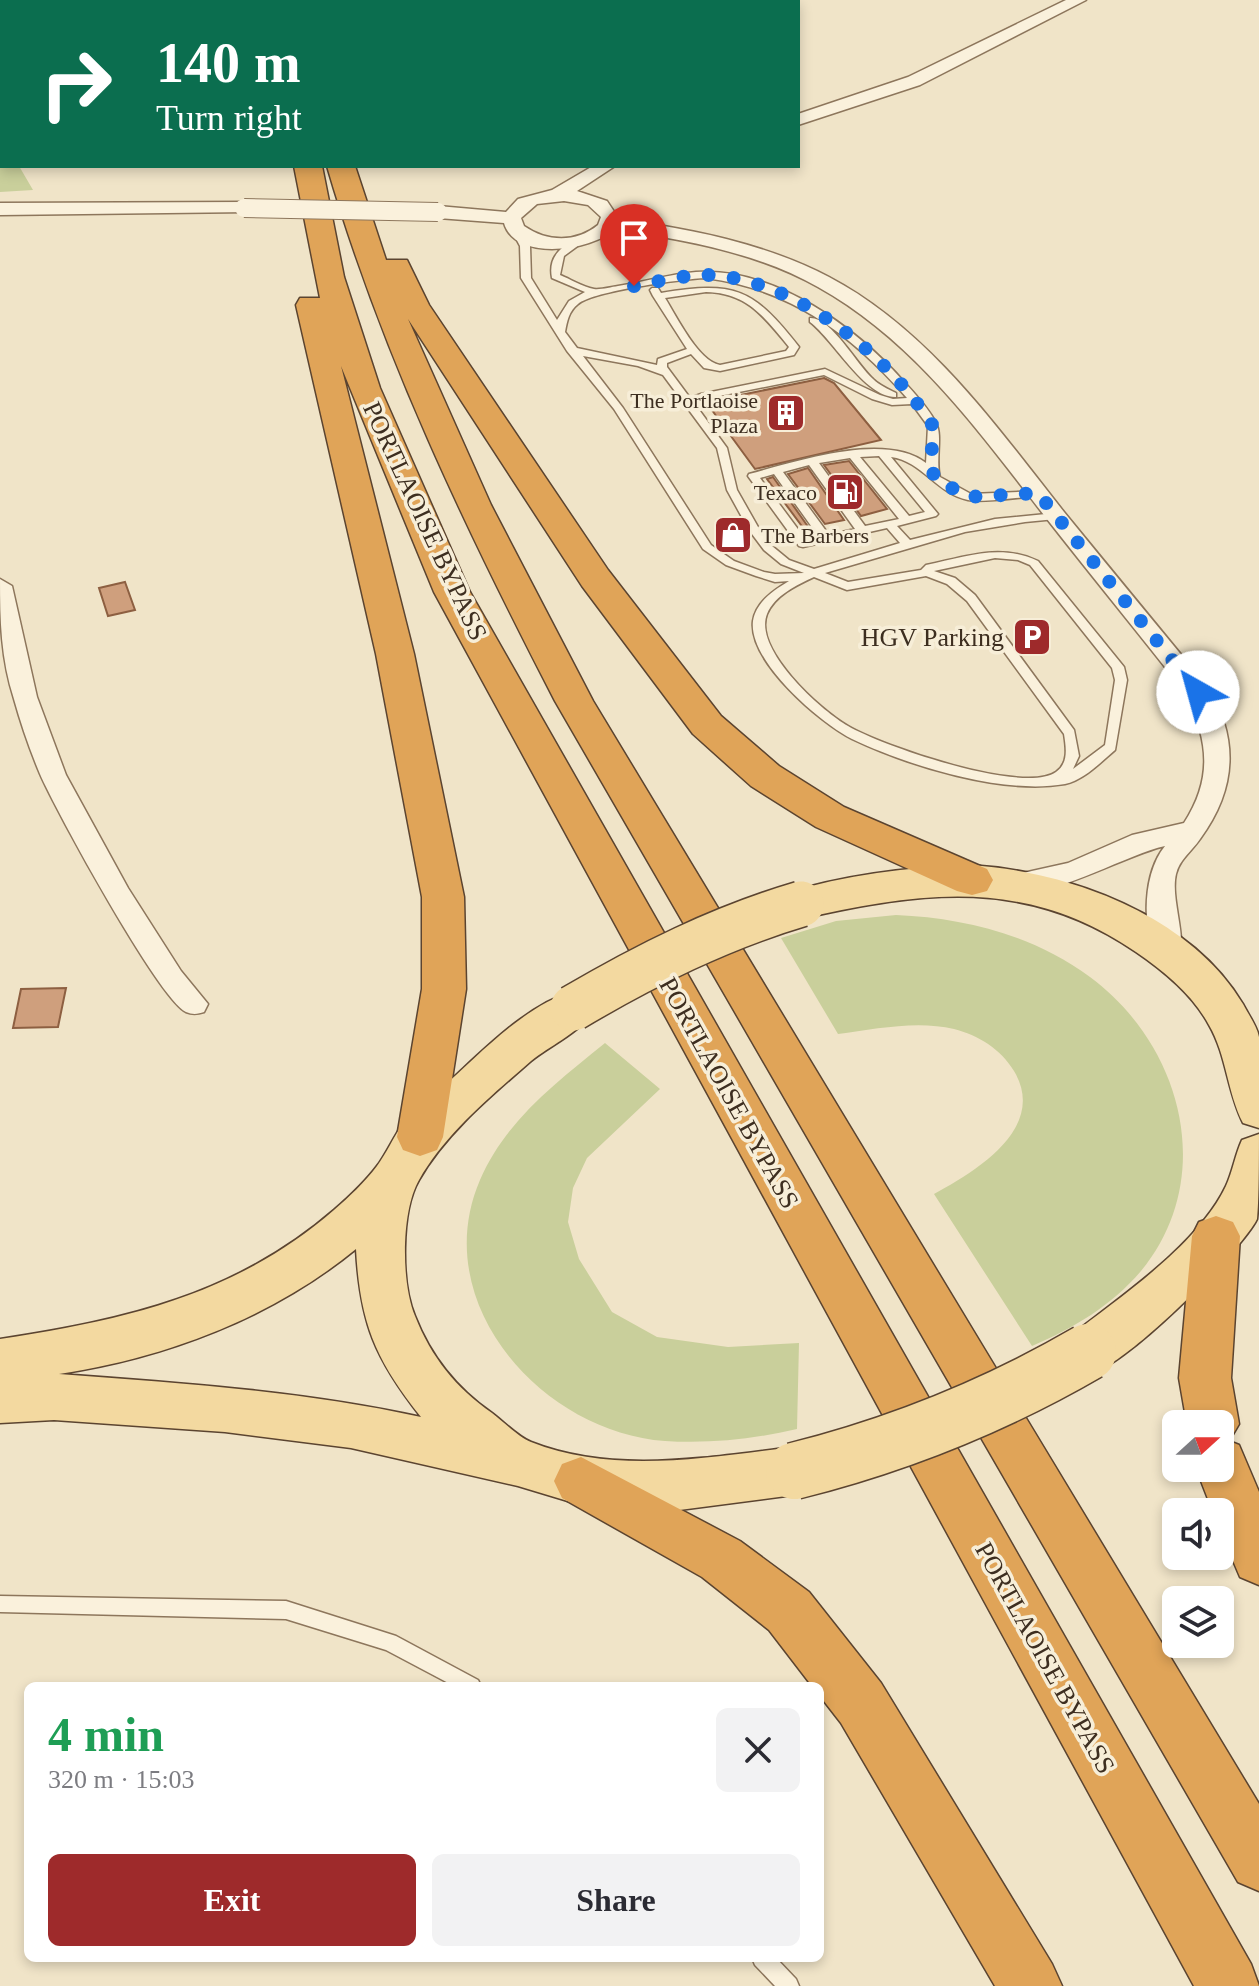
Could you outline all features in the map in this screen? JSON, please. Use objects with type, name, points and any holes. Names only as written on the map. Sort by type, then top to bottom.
[{"type":"highway","points":[[288,168],[302,261],[339,433],[398,658],[435,856],[446,938],[441,1043],[420,1137]]},
{"type":"highway","name":"PORTLAOISE BYPASS","points":[[308,168],[329,277],[364,388],[452,592],[1229,1986]]},
{"type":"highway","name":"PORTLAOISE BYPASS","points":[[342,168],[365,253],[415,380],[472,509],[574,701],[1259,1861]]},
{"type":"highway","points":[[361,168],[388,249],[414,305],[595,578],[707,725],[765,776],[830,817],[972,880]]},
{"type":"highway","points":[[1211,1410],[1205,1378],[1216,1236]]},
{"type":"highway","points":[[581,1481],[721,1559],[789,1611],[861,1703],[1030,1986]]},
{"type":"highway","points":[[1228,1482],[1259,1559]]},
{"type":"main road","points":[[0,1361],[99,1346],[188,1319],[253,1293],[322,1248],[353,1223],[393,1181],[420,1137],[516,1048],[573,1008],[681,947],[744,919],[870,889],[972,880],[1014,884],[1063,898],[1125,925],[1168,951],[1215,998],[1259,1028]]},
{"type":"main road","points":[[1215,998],[1236,1032],[1251,1069],[1259,1110]]},
{"type":"main road","points":[[0,1400],[54,1397],[225,1409],[351,1425],[518,1462],[581,1481],[664,1487],[794,1471],[866,1454],[952,1423],[1028,1388],[1088,1352],[1153,1299],[1216,1236],[1255,1179]]},
{"type":"main road","points":[[393,1181],[380,1244],[384,1302],[408,1362],[449,1412],[518,1462]]},
{"type":"street","points":[[800,119],[914,81],[1078,0]]},
{"type":"street","points":[[514,224],[523,204],[557,195],[603,168]]},
{"type":"street","points":[[0,209],[244,208],[438,212],[514,224],[544,242],[578,242],[597,235],[604,214],[601,194],[615,168]]},
{"type":"street","points":[[557,195],[585,198],[604,214],[746,251],[786,265],[836,290],[903,338],[1038,493],[1198,692],[1216,730],[1222,761],[1210,802],[1193,830],[1165,865],[1161,903],[1168,951]]},
{"type":"street","points":[[0,586],[25,697],[53,775],[118,893],[171,978],[194,1004]]},
{"type":"street","points":[[1014,884],[1071,872],[1111,858],[1141,842],[1193,830]]},
{"type":"lane","points":[[514,224],[525,246],[526,278],[560,332],[618,408],[707,547],[730,563],[760,574],[783,578],[811,575],[949,531],[1018,517],[1056,516]]},
{"type":"lane","points":[[578,242],[564,249],[554,263],[555,276],[592,292]]},
{"type":"lane","points":[[560,332],[565,309],[592,292],[690,276],[723,277],[780,296],[849,333],[873,353],[914,401],[933,426],[931,466],[935,479]]},
{"type":"lane","points":[[651,283],[658,296],[693,350],[708,366],[720,368],[790,353],[794,347],[759,304],[737,292],[716,287],[658,296]]},
{"type":"lane","points":[[759,304],[780,296]]},
{"type":"lane","points":[[803,307],[871,383],[897,397],[914,401]]},
{"type":"lane","points":[[571,349],[590,355],[636,359],[666,373]]},
{"type":"lane","points":[[693,350],[662,361],[666,373],[722,448],[732,490],[761,538],[785,562],[836,584],[860,586],[1002,552],[1025,557],[1034,563],[1118,667],[1121,680],[1111,747],[1068,779],[1042,783],[987,777],[883,746],[843,729],[810,703],[768,653],[759,635],[759,621],[775,597],[811,575]]},
{"type":"lane","points":[[692,408],[693,401],[701,397],[825,372],[876,397],[892,402],[914,401]]},
{"type":"lane","points":[[881,452],[932,514],[803,544],[753,476],[881,452],[914,459],[927,466],[935,479],[969,497],[1038,493]]},
{"type":"lane","points":[[853,455],[906,520]]},
{"type":"lane","points":[[813,463],[862,530]]},
{"type":"lane","points":[[777,471],[826,539]]},
{"type":"lane","points":[[890,524],[908,545]]},
{"type":"lane","points":[[914,572],[940,575],[971,598],[1070,733],[1070,767],[1065,773],[1042,783]]},
{"type":"lane","points":[[0,1604],[286,1610],[390,1642],[465,1682]]},
{"type":"lane","points":[[766,1962],[789,1986]]},
{"type":"green space","points":[[0,168],[20,168],[33,190],[0,192]]},
{"type":"green space","points":[[896,915],[947,920],[998,931],[1068,962],[1122,1005],[1148,1038],[1167,1075],[1179,1114],[1183,1155],[1178,1195],[1165,1234],[1141,1271],[1117,1295],[1077,1324],[1032,1346],[934,1194],[987,1160],[1015,1129],[1022,1111],[1022,1092],[1014,1071],[1003,1056],[988,1044],[972,1035],[940,1026],[911,1025],[838,1034],[781,938],[836,921]]},
{"type":"green space","points":[[605,1043],[660,1089],[587,1158],[573,1188],[568,1222],[579,1259],[612,1312],[657,1337],[728,1347],[799,1343],[797,1429],[748,1438],[698,1442],[665,1441],[620,1432],[577,1414],[538,1387],[506,1353],[483,1314],[469,1271],[468,1226],[480,1180],[518,1121],[551,1088]]},
{"type":"building","name":"The Portlaoise Plaza","points":[[824,378],[834,383],[881,440],[755,469],[706,402]]},
{"type":"building","points":[[849,461],[887,509],[861,516],[824,465]]},
{"type":"building","points":[[808,468],[844,520],[825,524],[788,474]]},
{"type":"building","points":[[773,477],[809,528],[804,529],[767,479]]},
{"type":"building","points":[[125,582],[135,610],[108,616],[99,588]]},
{"type":"building","points":[[66,988],[58,1027],[13,1028],[21,989]]},
{"type":"place","name":"The Portlaoise Plaza","points":[[786,413]]},
{"type":"place","name":"Texaco","points":[[845,492]]},
{"type":"place","name":"The Barbers","points":[[733,535]]},
{"type":"place","name":"HGV Parking","points":[[1032,637]]},
{"type":"route","points":[[634,286],[706,275],[743,281],[828,319],[849,333],[873,353],[933,426],[931,466],[935,479],[969,497],[1038,493],[1198,692]]}]
